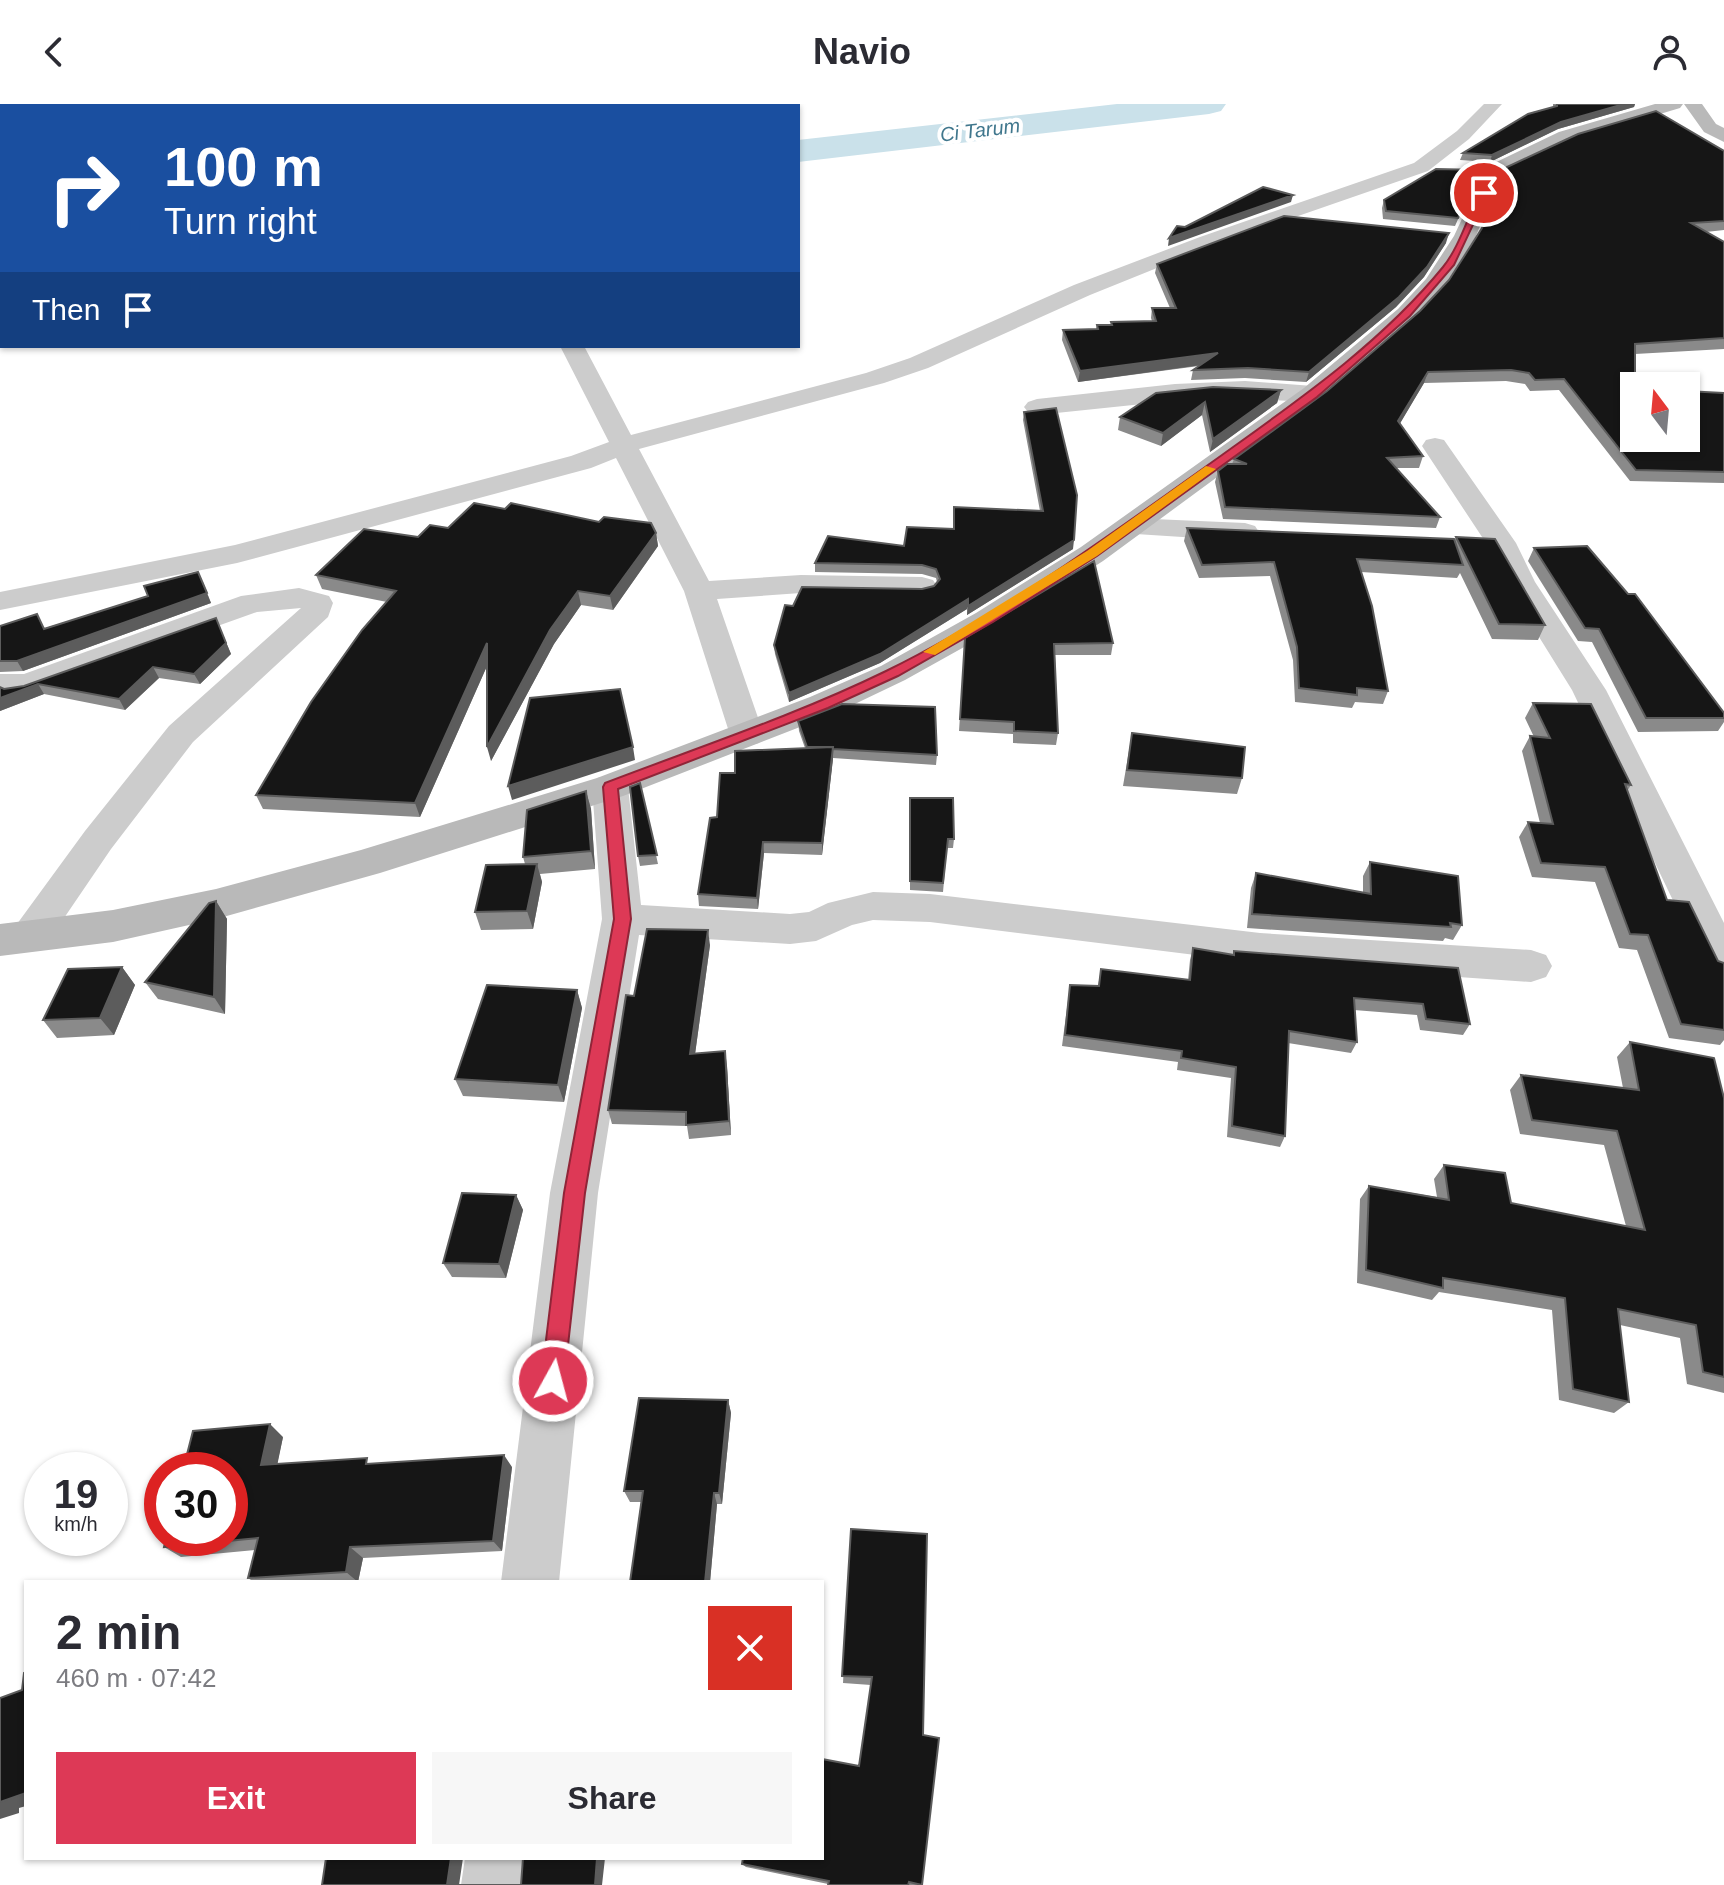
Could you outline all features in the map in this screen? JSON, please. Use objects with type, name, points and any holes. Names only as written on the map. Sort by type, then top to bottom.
[{"type":"street","points":[[0,601],[237,554],[581,462],[625,445],[904,368],[1082,290],[1421,167],[1463,135],[1494,104]]},
{"type":"street","points":[[1693,104],[1710,128],[1724,136]]},
{"type":"street","points":[[15,938],[113,926],[216,904],[366,863],[610,787],[823,705],[893,673],[988,620],[1130,527],[1313,394],[1406,314],[1450,265],[1457,235],[1486,171],[1566,136],[1671,115],[1724,151]]},
{"type":"street","points":[[1421,167],[1450,169]]},
{"type":"street","points":[[1275,218],[1317,222]]},
{"type":"street","points":[[573,348],[699,591],[747,735]]},
{"type":"street","points":[[1037,407],[1145,394],[1255,389],[1313,394]]},
{"type":"street","points":[[1435,446],[1486,542],[1520,582],[1596,703],[1724,963]]},
{"type":"street","points":[[1130,527],[1280,533]]},
{"type":"street","points":[[237,554],[268,599]]},
{"type":"street","points":[[699,591],[801,584],[922,586]]},
{"type":"street","points":[[0,684],[30,683],[268,599],[308,598],[318,603],[319,608],[181,734],[98,840],[15,938]]},
{"type":"street","points":[[530,1580],[574,1193],[622,919],[610,787]]},
{"type":"street","points":[[622,919],[790,929],[816,926],[842,913],[873,906],[930,908],[1260,948],[1531,966]]},
{"type":"street","points":[[495,1885],[498,1860]]},
{"type":"building","points":[[1557,104],[1624,104],[1561,122],[1492,155],[1463,153],[1528,114]]},
{"type":"building","points":[[1656,111],[1724,151],[1724,221],[1691,223],[1724,242],[1724,338],[1635,344],[1635,372],[1620,372],[1620,450],[1564,379],[1535,380],[1529,373],[1511,370],[1428,372],[1398,421],[1423,456],[1387,458],[1440,517],[1225,507],[1218,471],[1227,464],[1247,464],[1234,459],[1327,391],[1420,311],[1449,280],[1482,228],[1507,167],[1578,134]]},
{"type":"building","points":[[1436,169],[1480,170],[1458,218],[1386,211],[1384,200]]},
{"type":"building","points":[[1263,187],[1293,195],[1169,238],[1177,226],[1185,227]]},
{"type":"building","points":[[1284,216],[1449,233],[1427,267],[1399,297],[1309,372],[1248,368],[1193,370],[1218,353],[1080,371],[1063,330],[1098,329],[1097,325],[1112,325],[1111,322],[1156,321],[1152,308],[1176,308],[1157,264]]},
{"type":"building","points":[[1213,387],[1281,390],[1213,439],[1205,402],[1163,433],[1120,417],[1156,393]]},
{"type":"building","points":[[1700,392],[1724,393],[1724,472],[1636,470],[1622,452],[1700,452]]},
{"type":"building","points":[[1056,408],[1077,495],[1074,540],[968,606],[968,599],[880,654],[789,693],[774,645],[785,605],[793,606],[802,587],[922,589],[934,586],[940,579],[936,569],[922,565],[815,563],[828,536],[904,546],[907,527],[954,529],[954,507],[1043,511],[1024,412]]},
{"type":"building","points":[[474,503],[505,509],[511,503],[599,522],[604,517],[651,523],[656,533],[610,596],[578,591],[550,630],[487,747],[487,643],[415,803],[256,795],[311,702],[362,630],[396,591],[316,575],[364,529],[418,537],[430,525],[448,528]]},
{"type":"building","points":[[1187,528],[1454,539],[1463,565],[1357,559],[1372,606],[1388,691],[1357,688],[1357,695],[1299,688],[1297,647],[1274,562],[1202,565]]},
{"type":"building","points":[[1456,537],[1495,539],[1545,625],[1499,624]]},
{"type":"building","points":[[1587,546],[1628,594],[1635,594],[1724,713],[1724,718],[1646,718],[1599,629],[1585,628],[1534,548]]},
{"type":"building","points":[[1094,561],[1113,643],[1054,644],[1058,733],[1014,731],[1014,722],[960,719],[965,638]]},
{"type":"building","points":[[198,572],[207,593],[17,661],[0,661],[0,626],[37,614],[44,629],[148,596],[144,586]]},
{"type":"building","points":[[216,618],[226,643],[194,674],[153,667],[119,699],[38,684],[0,698],[0,687],[24,686]]},
{"type":"building","points":[[620,689],[633,747],[508,786],[530,698]]},
{"type":"building","points":[[1533,703],[1591,704],[1631,785],[1625,784],[1667,900],[1689,902],[1718,961],[1724,963],[1724,1030],[1681,1024],[1648,935],[1630,934],[1605,867],[1541,863],[1528,822],[1553,824],[1530,736],[1550,738]]},
{"type":"building","points":[[842,704],[935,707],[937,755],[807,747],[798,721]]},
{"type":"building","points":[[1132,733],[1245,747],[1242,778],[1127,770]]},
{"type":"building","points":[[833,747],[822,843],[763,842],[757,898],[698,894],[710,818],[717,817],[720,773],[735,773],[735,751]]},
{"type":"building","points":[[640,783],[657,855],[638,856],[630,787]]},
{"type":"building","points":[[586,791],[591,851],[523,857],[527,810]]},
{"type":"building","points":[[910,798],[953,798],[954,839],[948,839],[943,883],[910,881]]},
{"type":"building","points":[[1370,862],[1458,876],[1462,925],[1450,923],[1451,927],[1252,914],[1256,873],[1371,894]]},
{"type":"building","points":[[537,864],[527,911],[475,912],[486,865]]},
{"type":"building","points":[[216,901],[214,997],[145,982],[209,903]]},
{"type":"building","points":[[647,929],[708,930],[690,1054],[725,1051],[729,1121],[686,1125],[686,1112],[608,1110],[626,995],[634,996]]},
{"type":"building","points":[[1193,948],[1234,955],[1234,951],[1458,968],[1470,1024],[1426,1019],[1423,1004],[1354,998],[1357,1042],[1289,1031],[1285,1136],[1232,1126],[1236,1067],[1181,1058],[1182,1051],[1065,1035],[1070,985],[1099,986],[1101,969],[1190,980]]},
{"type":"building","points":[[122,967],[100,1018],[43,1020],[68,969]]},
{"type":"building","points":[[487,985],[577,990],[558,1085],[455,1079]]},
{"type":"building","points":[[1630,1042],[1714,1058],[1724,1098],[1724,1377],[1703,1372],[1696,1325],[1618,1309],[1629,1402],[1573,1389],[1565,1298],[1443,1278],[1443,1288],[1366,1270],[1369,1186],[1449,1200],[1444,1165],[1505,1173],[1511,1203],[1645,1230],[1617,1131],[1532,1120],[1521,1075],[1639,1090]]},
{"type":"building","points":[[462,1193],[516,1195],[499,1264],[443,1263]]},
{"type":"building","points":[[639,1398],[728,1400],[719,1493],[714,1493],[705,1580],[630,1580],[643,1491],[624,1491]]},
{"type":"building","points":[[270,1424],[261,1465],[367,1458],[366,1464],[504,1455],[493,1541],[350,1547],[346,1572],[248,1578],[258,1538],[248,1539],[248,1452],[188,1452],[193,1431]]},
{"type":"building","points":[[851,1529],[927,1534],[923,1735],[939,1738],[922,1885],[909,1882],[908,1885],[828,1885],[829,1881],[742,1864],[743,1860],[824,1860],[824,1759],[859,1766],[872,1677],[842,1676]]},
{"type":"building","points":[[24,1673],[24,1794],[0,1802],[0,1698],[22,1690]]},
{"type":"building","points":[[326,1860],[451,1860],[447,1885],[322,1885]]},
{"type":"building","points":[[523,1860],[597,1860],[595,1885],[521,1885]]},
{"type":"waterway","name":"Ci Tarum","points":[[800,151],[1209,104]]},
{"type":"slow traffic","points":[[930,652],[988,620],[1092,554],[1211,469]]},
{"type":"route","points":[[553,1381],[574,1193],[622,919],[610,787],[823,705],[893,673],[988,620],[1092,554],[1313,394],[1406,314],[1450,265],[1484,193]]}]
